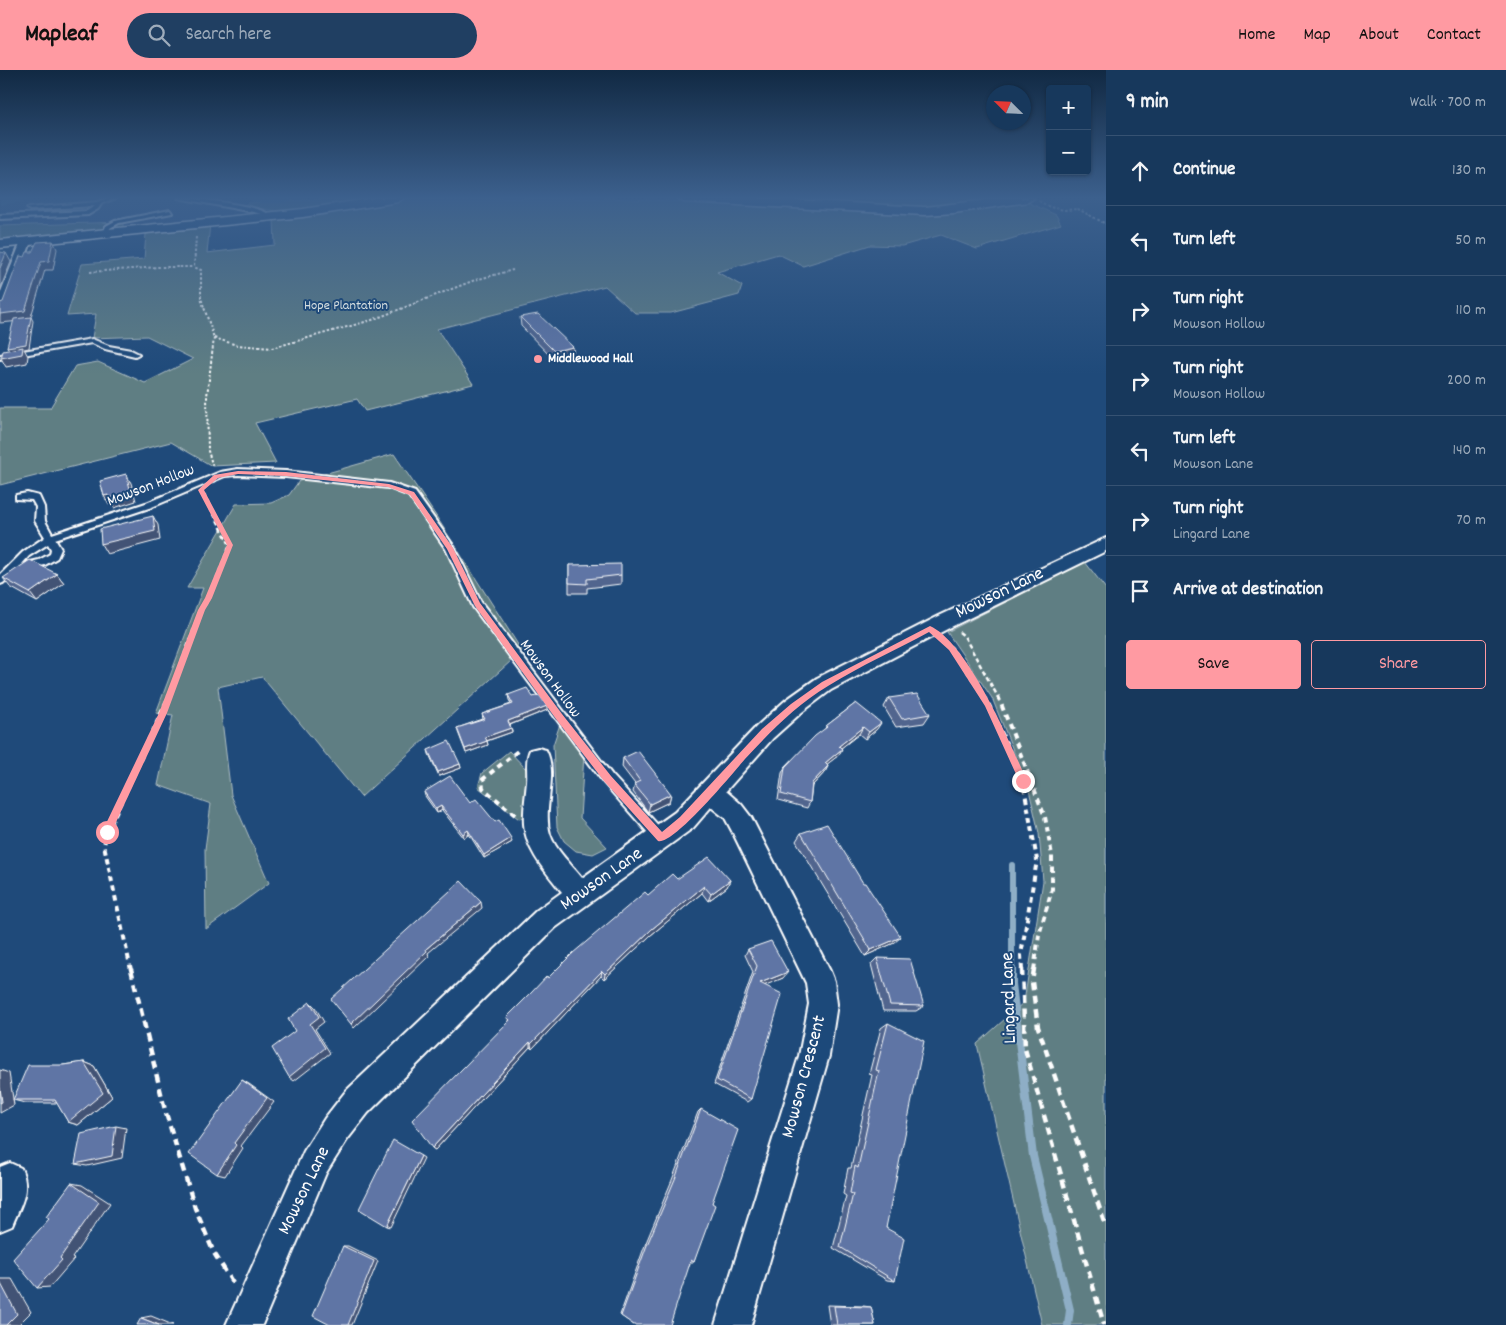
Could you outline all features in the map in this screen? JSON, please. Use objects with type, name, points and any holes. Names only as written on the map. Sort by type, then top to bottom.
[{"type":"street","points":[[0,310],[20,257]]},
{"type":"street","name":"Mowson Lane","points":[[248,1314],[315,1162],[336,1129],[357,1102],[546,919],[684,820],[765,732],[794,706],[824,684],[938,624],[1106,544]]},
{"type":"street","points":[[538,757],[540,766],[538,834],[542,844],[579,894]]},
{"type":"street","name":"Mowson Crescent","points":[[710,792],[733,811],[742,825],[810,957],[820,981],[823,1004],[814,1056],[733,1325]]},
{"type":"street","points":[[0,1214],[9,1192],[10,1178]]},
{"type":"lane","points":[[0,358],[92,341],[98,342],[106,348],[135,354]]},
{"type":"lane","name":"Mowson Hollow","points":[[0,581],[26,554],[50,538],[149,505],[216,476],[238,472],[286,474],[389,486],[412,494],[450,548],[477,604],[608,779],[661,838]]},
{"type":"lane","points":[[14,567],[42,564],[54,556],[56,549],[40,521],[40,507],[36,498],[19,497]]},
{"type":"path","points":[[194,267],[195,257]]},
{"type":"path","points":[[90,272],[159,267],[194,267],[201,270],[201,298],[214,338],[208,396],[208,451]]},
{"type":"path","points":[[214,338],[237,346],[272,348],[372,320],[475,280],[513,270]]},
{"type":"path","points":[[216,476],[201,490],[230,545],[198,619],[163,713],[107,832],[104,845],[134,985],[165,1110],[196,1208],[214,1253],[228,1277],[241,1294],[248,1314]]},
{"type":"path","points":[[938,624],[964,636],[1002,703],[1045,817],[1052,855],[1052,889],[1039,935],[1032,982],[1038,1027],[1106,1227]]},
{"type":"path","name":"Lingard Lane","points":[[938,624],[989,705],[1023,781],[1037,860],[1021,955],[1025,1049],[1104,1325]]},
{"type":"path","points":[[537,823],[518,816],[484,788],[482,780],[528,742],[538,746],[538,757]]},
{"type":"green space","name":"Hope Plantation","points":[[144,257],[769,257],[717,272],[742,286],[739,295],[671,313],[635,313],[605,286],[437,329],[473,384],[365,411],[357,399],[255,423],[276,463],[212,466],[171,442],[0,485],[0,408],[50,408],[75,366],[98,362],[145,383],[193,359],[147,336],[92,338],[96,314],[67,316],[82,264],[144,259]]},
{"type":"green space","name":"Hope Plantation","points":[[783,257],[833,257],[803,266]]},
{"type":"green space","points":[[394,454],[522,651],[361,797],[262,677],[218,687],[231,795],[269,883],[206,929],[205,849],[211,804],[158,785],[173,715],[156,713],[203,588],[187,588],[236,504],[271,503],[289,495],[299,481]]},
{"type":"green space","points":[[1085,562],[1106,589],[1106,1325],[1042,1325],[977,1044],[1024,1002],[1043,881],[1039,833],[1029,790],[992,698],[947,632]]},
{"type":"green space","points":[[560,724],[575,727],[584,754],[580,818],[607,847],[593,854],[576,851],[564,841],[557,827],[553,745]]},
{"type":"green space","points":[[509,751],[527,770],[523,818],[519,819],[478,787],[482,773]]},
{"type":"building","points":[[0,257],[5,257],[0,268]]},
{"type":"building","points":[[20,257],[50,257],[49,261],[41,262],[25,311],[0,314],[0,303],[3,302]]},
{"type":"building","points":[[538,314],[573,347],[554,351],[520,317]]},
{"type":"building","points":[[31,317],[26,344],[7,347],[14,319]]},
{"type":"building","points":[[23,347],[22,354],[1,358],[3,351]]},
{"type":"building","points":[[126,474],[131,492],[109,498],[108,495],[104,496],[100,481]]},
{"type":"building","points":[[153,516],[155,531],[101,544],[100,529]]},
{"type":"building","points":[[30,560],[57,574],[30,593],[3,578]]},
{"type":"building","points":[[621,564],[621,575],[587,579],[587,584],[569,583],[569,565]]},
{"type":"building","points":[[527,688],[533,697],[539,695],[547,706],[508,721],[511,728],[485,737],[487,741],[465,749],[457,728],[485,719],[482,714],[513,704],[508,695]]},
{"type":"building","points":[[917,694],[930,714],[902,719],[889,698]]},
{"type":"building","points":[[856,703],[881,723],[869,732],[863,727],[839,746],[842,749],[825,763],[828,766],[812,783],[810,802],[781,794],[785,767],[826,726]]},
{"type":"building","points":[[449,741],[460,764],[438,772],[428,750]]},
{"type":"building","points":[[638,751],[671,794],[650,804],[634,784],[640,781],[623,758]]},
{"type":"building","points":[[450,776],[470,803],[476,799],[495,822],[499,820],[511,838],[484,855],[468,830],[463,834],[441,806],[436,809],[424,792]]},
{"type":"building","points":[[827,824],[863,883],[865,883],[901,937],[871,950],[801,833]]},
{"type":"building","points":[[709,857],[730,880],[711,894],[704,886],[652,929],[605,974],[602,971],[531,1044],[530,1042],[432,1148],[412,1120],[510,1020],[507,1017],[547,976],[548,978],[573,953],[645,892],[648,895],[672,874],[677,879]]},
{"type":"building","points":[[461,881],[481,902],[426,949],[427,951],[351,1024],[331,999]]},
{"type":"building","points":[[771,941],[788,972],[760,983],[782,994],[751,1099],[717,1080],[757,966],[748,949]]},
{"type":"building","points":[[877,958],[910,959],[924,1006],[890,1005]]},
{"type":"building","points":[[310,1002],[319,1017],[310,1024],[325,1048],[289,1077],[272,1048],[295,1031],[288,1019]]},
{"type":"building","points":[[888,1023],[924,1041],[886,1228],[904,1238],[895,1281],[840,1247],[853,1194],[850,1193],[855,1166],[858,1168],[879,1071],[876,1070]]},
{"type":"building","points":[[84,1062],[103,1093],[68,1122],[55,1100],[13,1100],[28,1065],[63,1065]]},
{"type":"building","points":[[242,1080],[267,1098],[234,1143],[236,1145],[217,1174],[189,1154]]},
{"type":"building","points":[[701,1109],[738,1130],[712,1203],[715,1205],[694,1262],[691,1260],[670,1325],[634,1325],[621,1316]]},
{"type":"building","points":[[116,1126],[112,1156],[75,1164],[81,1134]]},
{"type":"building","points":[[393,1140],[421,1156],[387,1226],[359,1209]]},
{"type":"building","points":[[71,1183],[99,1202],[60,1258],[62,1260],[37,1288],[13,1259],[49,1219],[46,1217]]},
{"type":"building","points":[[343,1246],[374,1261],[348,1325],[330,1325],[313,1316]]},
{"type":"building","points":[[0,1282],[17,1314],[6,1325],[0,1325]]},
{"type":"building","points":[[834,1306],[871,1307],[875,1325],[837,1325]]},
{"type":"building","points":[[141,1318],[159,1325],[137,1325]]},
{"type":"waterway","points":[[1012,865],[1012,984],[1033,1156],[1070,1310],[1068,1325]]},
{"type":"place","name":"Middlewood Hall","points":[[538,359]]},
{"type":"route","points":[[107,832],[163,713],[201,610],[209,598],[230,545],[201,490],[216,476],[238,472],[286,474],[389,486],[404,489],[412,494],[450,548],[477,604],[608,779],[661,838],[684,820],[765,732],[794,706],[824,684],[930,628],[952,648],[989,705],[1023,781]]}]
